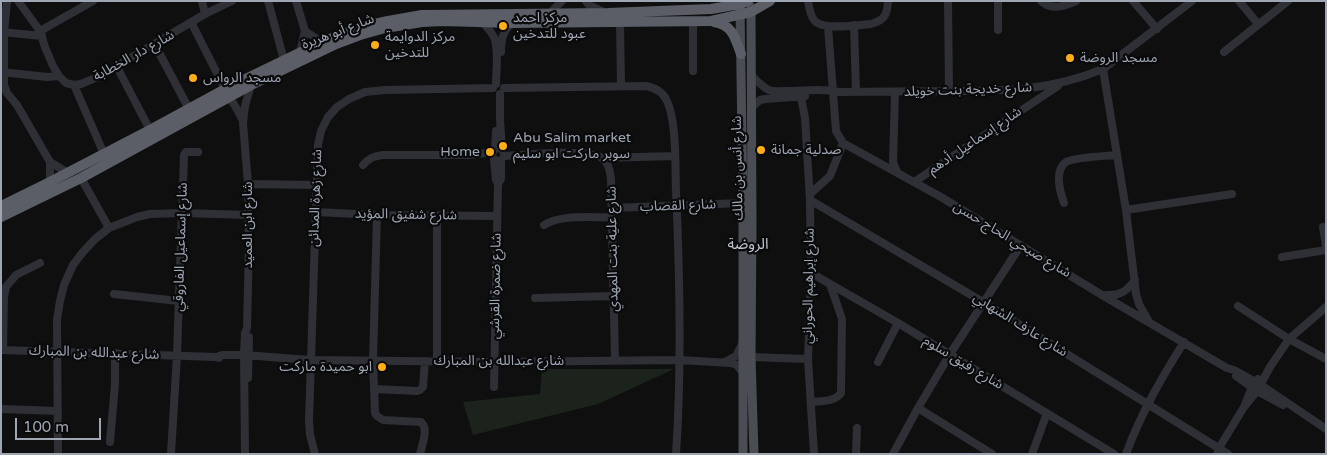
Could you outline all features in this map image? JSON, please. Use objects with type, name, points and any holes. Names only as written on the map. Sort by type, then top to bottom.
[{"type":"highway","points":[[711,9],[724,1]]},
{"type":"highway","name":"شارع أبو هريرة","points":[[1,217],[81,178],[187,113],[227,93],[284,60],[322,42],[362,28],[408,16],[437,14],[608,13],[711,9],[742,5],[751,6],[770,1]]},
{"type":"highway","name":"شارع أبو هريرة","points":[[227,93],[251,85],[336,44],[385,28],[422,22],[443,21],[483,23],[711,21],[742,5]]},
{"type":"highway","points":[[711,21],[726,25],[735,37],[741,54]]},
{"type":"highway","name":"شارع أبو هريرة","points":[[1,206],[150,130],[174,122]]},
{"type":"highway","points":[[1,202],[16,199]]},
{"type":"main road","name":"شارع أنس بن مالك","points":[[742,5],[743,454]]},
{"type":"main road","name":"شارع أنس بن مالك","points":[[751,6],[751,357],[754,454]]},
{"type":"street","points":[[7,1],[3,32],[4,85],[7,93],[17,105],[50,162],[68,173]]},
{"type":"street","points":[[18,1],[41,34],[53,66],[66,83],[74,85],[104,154]]},
{"type":"street","points":[[3,32],[41,34],[93,1]]},
{"type":"street","points":[[202,1],[206,14]]},
{"type":"street","name":"شارع دار الخطابة","points":[[74,85],[100,76],[192,24],[206,14],[232,1]]},
{"type":"street","points":[[268,1],[284,60]]},
{"type":"street","points":[[296,1],[305,31],[300,52]]},
{"type":"street","points":[[550,13],[562,1]]},
{"type":"street","points":[[586,1],[589,5],[608,13]]},
{"type":"street","points":[[808,1],[814,21],[828,27],[877,22],[884,18],[887,12],[888,1]]},
{"type":"street","points":[[948,1],[949,91]]},
{"type":"street","points":[[998,1],[998,30]]},
{"type":"street","points":[[1041,1],[1051,7],[1058,7],[1076,1]]},
{"type":"street","points":[[1132,1],[1158,29]]},
{"type":"street","name":"شارع خديجة بنت خويلد","points":[[751,108],[760,100],[804,94],[1001,91],[1061,84],[1104,69],[1192,1]]},
{"type":"street","points":[[1239,1],[1258,24]]},
{"type":"street","points":[[1224,52],[1288,1]]},
{"type":"street","points":[[692,21],[693,71]]},
{"type":"street","points":[[620,22],[621,86]]},
{"type":"street","name":"شارع ضمرة القرشي","points":[[483,23],[493,35],[497,51],[498,154],[501,179],[498,184],[494,387]]},
{"type":"street","name":"شارع ضمرة القرشي","points":[[498,89],[501,40],[511,23]]},
{"type":"street","name":"شارع ابن العميد","points":[[192,24],[243,123]]},
{"type":"street","points":[[854,25],[856,92]]},
{"type":"street","points":[[810,197],[830,176],[843,143],[836,131],[835,93],[828,27]]},
{"type":"street","points":[[305,31],[322,42]]},
{"type":"street","points":[[155,44],[187,113]]},
{"type":"street","points":[[116,67],[150,130]]},
{"type":"street","points":[[1104,69],[1138,299],[1149,321]]},
{"type":"street","points":[[3,72],[47,77],[60,76]]},
{"type":"street","name":"شارع خديجة بنت خويلد","points":[[751,75],[769,90],[804,94]]},
{"type":"street","name":"شارع إسماعيل أدهم","points":[[914,182],[1061,84]]},
{"type":"street","name":"شارع ابن العميد","points":[[245,454],[245,384],[248,379],[246,357],[249,333],[246,328],[249,215],[243,123],[244,106],[251,85]]},
{"type":"street","name":"شارع زهرة المدائن","points":[[315,454],[310,435],[310,360],[316,185],[318,145],[321,131],[328,117],[337,107],[349,99],[365,92],[385,90],[646,86],[659,90],[664,94],[672,118],[677,206],[680,360],[676,454]]},
{"type":"street","points":[[895,92],[893,162],[897,172]]},
{"type":"street","name":"شارع إبراهيم الحوراني","points":[[804,94],[808,108],[805,118],[810,197],[811,273],[808,359],[814,454]]},
{"type":"street","name":"شارع صبحي الحاج حسن","points":[[843,143],[897,172],[1227,368],[1234,370],[1256,386],[1326,429]]},
{"type":"street","name":"شارع إسماعيل الفاروقي","points":[[171,454],[178,355],[184,155],[186,152],[198,152]]},
{"type":"street","points":[[363,165],[374,156],[382,155],[580,153],[602,158],[675,156]]},
{"type":"street","points":[[1064,203],[1060,193],[1060,174],[1065,163],[1074,160],[1117,155]]},
{"type":"street","name":"شارع علية بنت المهدي","points":[[602,158],[607,163],[610,171],[615,360]]},
{"type":"street","points":[[50,162],[50,182]]},
{"type":"street","points":[[81,178],[109,228]]},
{"type":"street","points":[[248,184],[316,185]]},
{"type":"street","points":[[1126,210],[1232,194]]},
{"type":"street","name":"شارع عارف الشهابي","points":[[810,197],[1147,404],[1218,451],[1228,454]]},
{"type":"street","name":"شارع القصاب","points":[[612,208],[743,203]]},
{"type":"street","name":"شارع شفيق المؤيد","points":[[316,212],[377,215],[497,216]]},
{"type":"street","points":[[58,454],[57,320],[64,284],[73,265],[83,252],[109,228],[150,214],[249,215]]},
{"type":"street","points":[[377,215],[373,361],[375,413],[379,419],[383,420],[421,422],[425,428],[420,454]]},
{"type":"street","points":[[437,362],[438,216]]},
{"type":"street","points":[[544,225],[562,218],[612,218]]},
{"type":"street","points":[[1323,227],[1326,246]]},
{"type":"street","points":[[893,454],[950,354],[1020,245]]},
{"type":"street","points":[[1282,257],[1326,250]]},
{"type":"street","points":[[2,350],[6,287],[16,275],[40,263]]},
{"type":"street","name":"شارع رفيق سلوم","points":[[811,273],[950,354],[1114,454]]},
{"type":"street","points":[[1102,294],[1113,296],[1123,293],[1135,280]]},
{"type":"street","points":[[810,402],[838,398],[841,393],[842,319],[830,284]]},
{"type":"street","points":[[114,294],[180,301]]},
{"type":"street","points":[[535,298],[614,296]]},
{"type":"street","points":[[1238,306],[1289,339],[1326,359]]},
{"type":"street","points":[[1218,451],[1256,386],[1289,339],[1326,307]]},
{"type":"street","points":[[878,362],[898,324]]},
{"type":"street","points":[[1126,454],[1147,404],[1184,342]]},
{"type":"street","points":[[725,362],[736,356],[743,343]]},
{"type":"street","name":"شارع عبدالله بن المبارك","points":[[2,350],[425,362],[680,360],[725,362]]},
{"type":"street","points":[[110,442],[115,384],[115,353]]},
{"type":"street","points":[[751,357],[808,359]]},
{"type":"street","points":[[374,389],[420,390],[423,387],[425,362]]},
{"type":"street","points":[[725,362],[737,365],[742,373]]},
{"type":"street","points":[[918,408],[992,454]]},
{"type":"street","points":[[1,409],[58,411]]},
{"type":"street","points":[[1032,454],[1047,414]]},
{"type":"street","points":[[856,454],[857,428]]},
{"type":"shaded area","points":[[542,369],[674,369],[598,404],[473,435],[463,402],[540,394]]},
{"type":"place","name":"مركز احمد عبود للتدخين","points":[[503,26]]},
{"type":"place","name":"مركز الدوايمة للتدخين","points":[[375,45]]},
{"type":"place","name":"مسجد الروضة","points":[[1070,58]]},
{"type":"place","name":"مسجد الرواس","points":[[193,78]]},
{"type":"place","name":"Abu Salim market سوبر ماركت ابو سليم","points":[[503,146]]},
{"type":"place","name":"صدلية جمانة","points":[[761,150]]},
{"type":"place","name":"Home","points":[[490,152]]},
{"type":"place","name":"ابو حميدة ماركت","points":[[382,367]]},
{"type":"district","name":"الروضة","points":[[748,245]]}]
